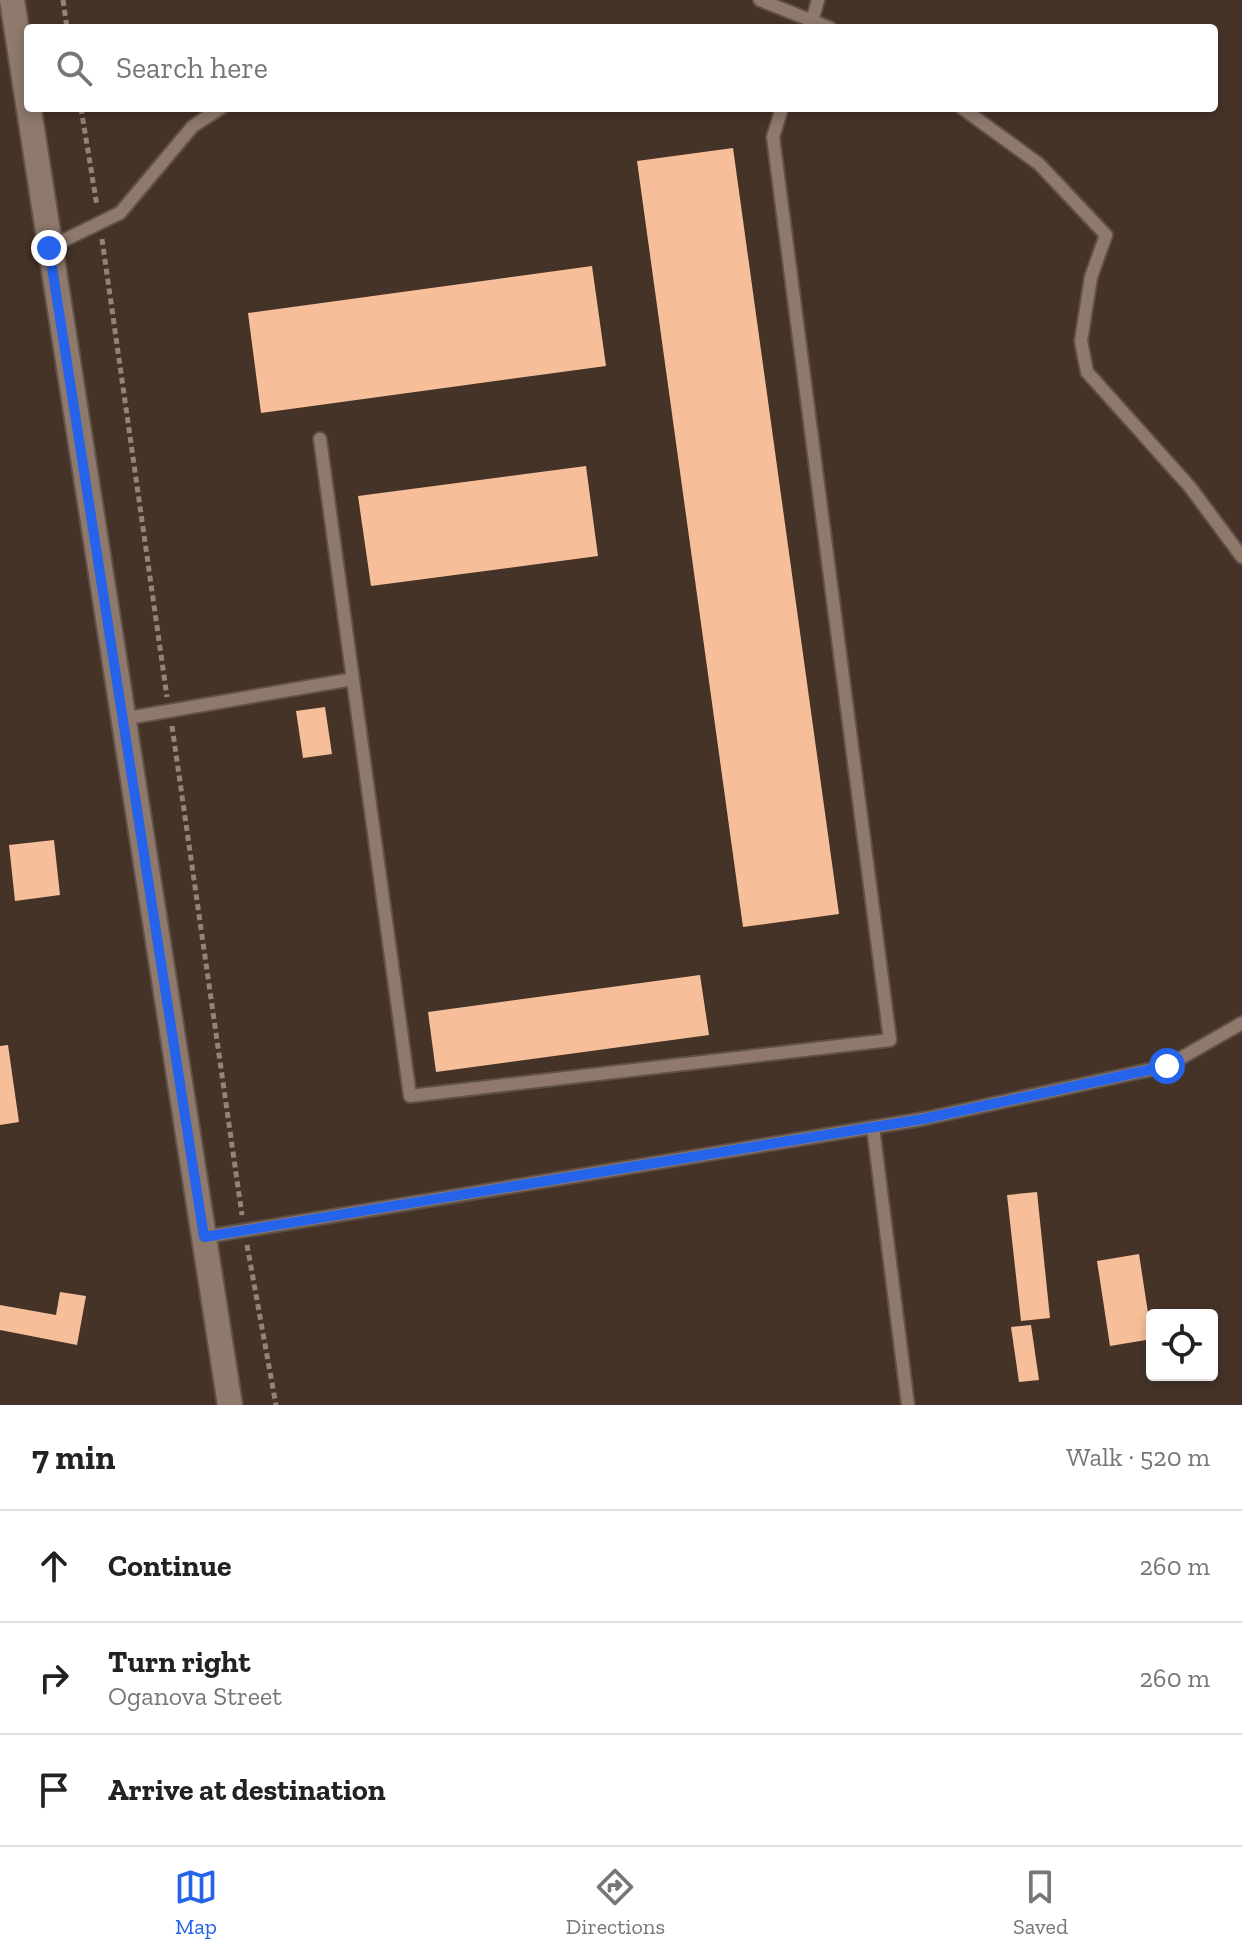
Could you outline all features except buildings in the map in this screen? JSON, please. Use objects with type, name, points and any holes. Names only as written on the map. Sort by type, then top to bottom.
[{"type":"main road","points":[[12,0],[24,80]]},
{"type":"main road","points":[[29,112],[230,1405]]},
{"type":"lane","points":[[760,0],[811,24],[818,0]]},
{"type":"lane","points":[[49,248],[120,213],[193,126],[215,112]]},
{"type":"lane","points":[[320,439],[410,1096],[890,1040],[773,137],[781,112]]},
{"type":"lane","points":[[968,112],[1039,164],[1106,235],[1091,277],[1081,341],[1087,372],[1190,487],[1242,557]]},
{"type":"lane","points":[[122,719],[353,679]]},
{"type":"lane","points":[[204,1237],[923,1119],[1167,1066],[1242,1023]]},
{"type":"lane","points":[[873,1127],[908,1405]]},
{"type":"path","points":[[63,0],[66,24]]},
{"type":"path","points":[[82,112],[244,1230],[276,1405]]},
{"type":"route","points":[[49,248],[204,1237],[923,1119],[1167,1066]]}]
